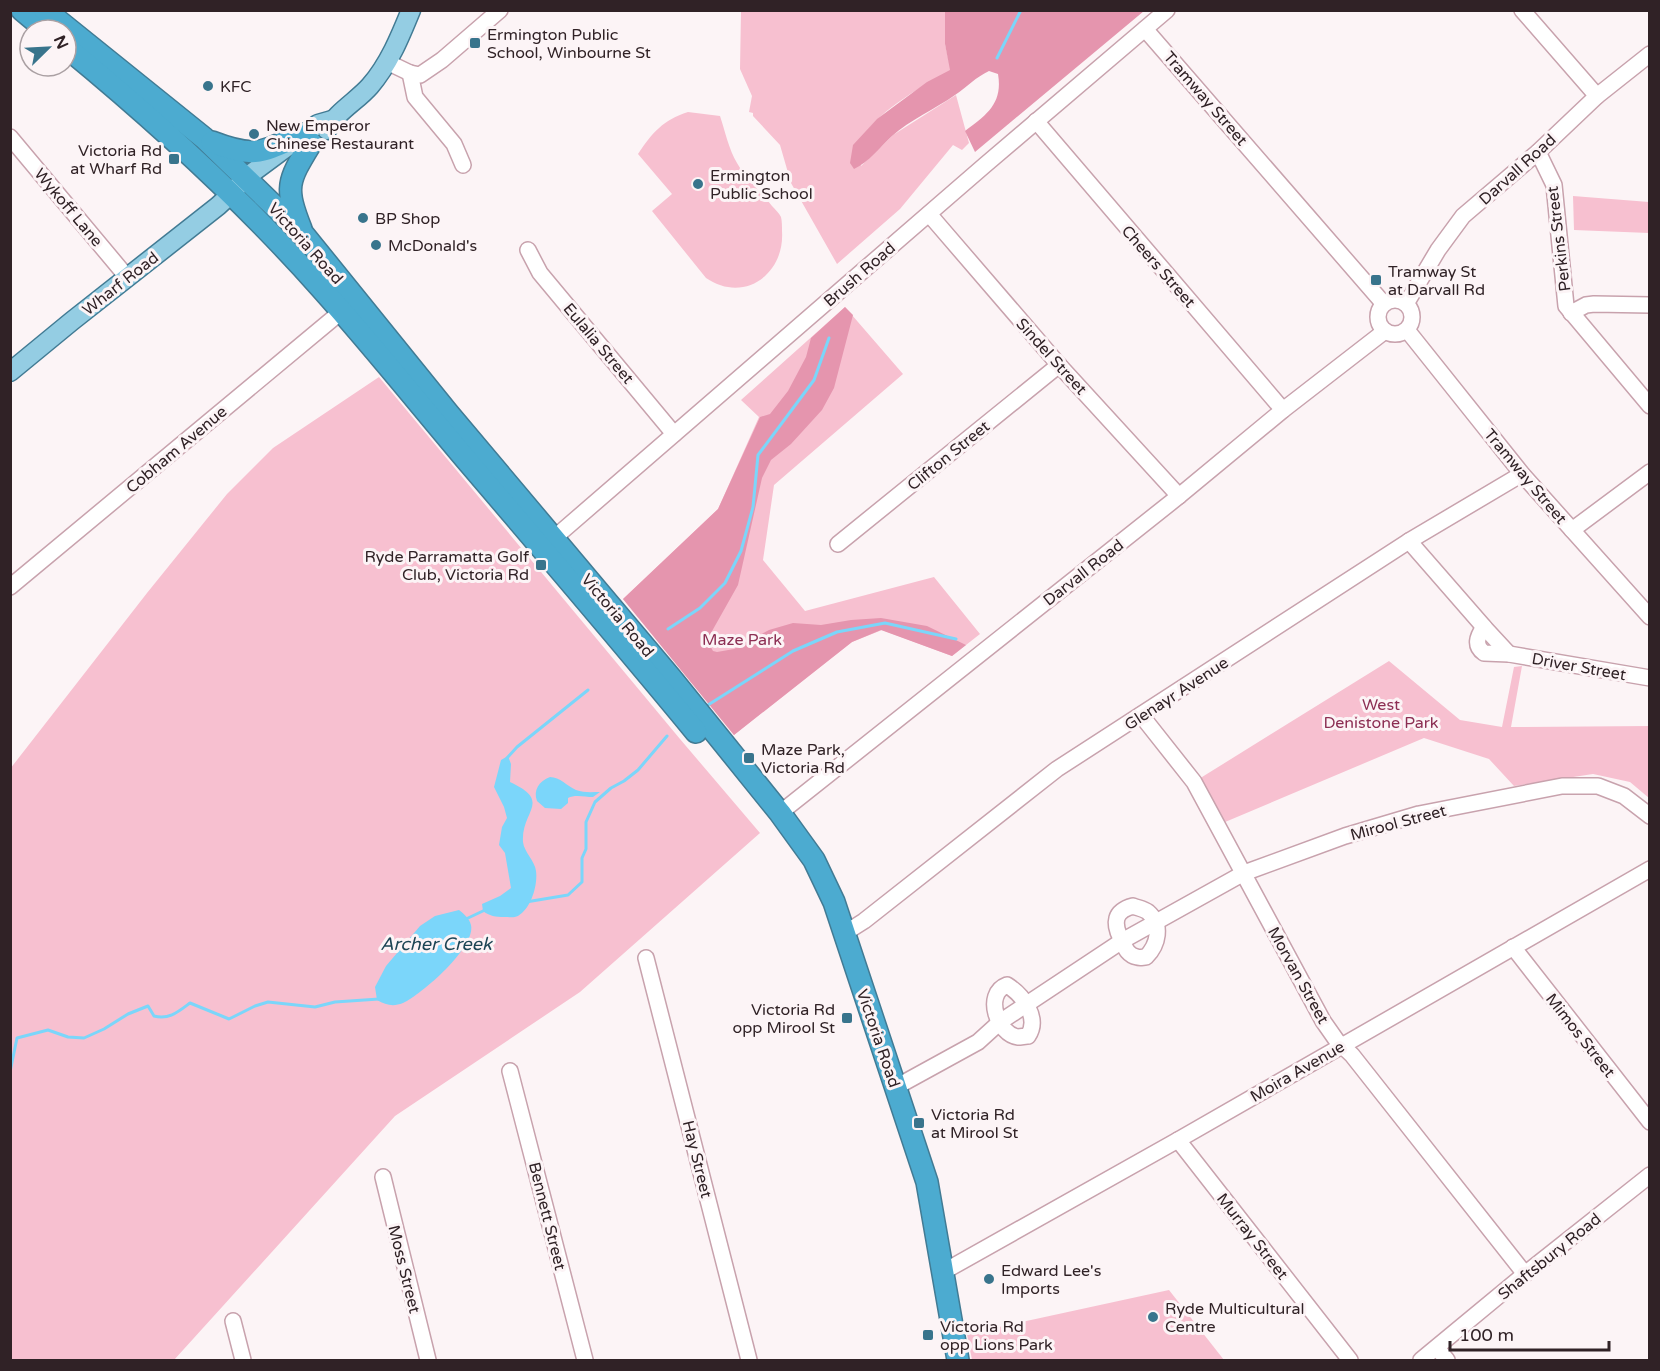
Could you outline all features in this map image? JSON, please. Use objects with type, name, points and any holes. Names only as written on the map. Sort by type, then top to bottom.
[{"type":"highway","name":"Victoria Road","points":[[45,10],[204,138],[342,311],[657,685],[769,820],[795,856],[811,884],[822,912],[910,1174],[922,1225],[945,1360]]},
{"type":"highway","name":"Victoria Road","points":[[78,57],[304,235],[553,539],[671,678],[780,813],[814,860],[834,902],[927,1182],[958,1360]]},
{"type":"highway","points":[[204,138],[236,151],[249,153],[308,139]]},
{"type":"highway","points":[[304,235],[292,204],[290,184],[308,139]]},
{"type":"main road","name":"Wharf Road","points":[[10,372],[243,186],[308,139],[318,124],[332,120],[361,96],[387,62],[411,10]]},
{"type":"street","points":[[387,62],[410,73],[420,75],[432,68],[500,10]]},
{"type":"street","name":"Brush Road","points":[[553,539],[1167,10]]},
{"type":"street","points":[[1522,10],[1597,96]]},
{"type":"street","name":"Tramway Street","points":[[1145,29],[1384,304]]},
{"type":"street","name":"Darvall Road","points":[[1406,303],[1437,250],[1463,216],[1538,152],[1597,96],[1650,54]]},
{"type":"street","points":[[410,73],[415,98],[454,144],[462,165]]},
{"type":"street","name":"Cheers Street","points":[[1036,121],[1283,410]]},
{"type":"street","name":"Wykoff Lane","points":[[10,137],[127,277]]},
{"type":"street","name":"Perkins Street","points":[[1538,152],[1554,186],[1566,306],[1650,406]]},
{"type":"street","name":"Sindel Street","points":[[928,214],[1059,365],[1179,496]]},
{"type":"street","name":"Eulalia Street","points":[[528,250],[540,273],[674,434]]},
{"type":"street","points":[[1395,300],[1406,303],[1413,318],[1407,330],[1398,334],[1385,331],[1381,327],[1378,317],[1384,304],[1395,300]]},
{"type":"street","points":[[1571,313],[1586,305],[1594,304],[1650,304]]},
{"type":"street","name":"Cobham Avenue","points":[[10,586],[342,311]]},
{"type":"street","name":"Tramway Street","points":[[1407,330],[1522,474],[1650,617]]},
{"type":"street","name":"Darvall Road","points":[[780,813],[1385,331]]},
{"type":"street","name":"Clifton Street","points":[[838,544],[1059,365]]},
{"type":"street","points":[[1572,530],[1650,472]]},
{"type":"street","name":"Glenayr Avenue","points":[[844,933],[864,921],[1057,769],[1409,541],[1522,474]]},
{"type":"street","name":"Driver Street","points":[[1409,541],[1484,627],[1478,638],[1481,651],[1490,655],[1509,654],[1648,677]]},
{"type":"street","name":"Morvan Street","points":[[1141,715],[1194,782],[1323,1021],[1525,1274]]},
{"type":"street","name":"Mirool Street","points":[[896,1087],[978,1041],[1000,1022],[1122,941],[1244,873],[1345,836],[1419,814],[1562,786],[1598,786],[1624,796],[1650,816]]},
{"type":"street","name":"Moira Avenue","points":[[943,1272],[1650,869]]},
{"type":"street","points":[[1133,906],[1147,912],[1155,923],[1158,939],[1154,949],[1146,957],[1136,957],[1127,952],[1122,941],[1116,930],[1116,918],[1124,909],[1133,906]]},
{"type":"street","name":"Mimos Street","points":[[1513,947],[1650,1122]]},
{"type":"street","name":"Hay Street","points":[[646,958],[749,1360]]},
{"type":"street","points":[[1007,985],[1015,990],[1026,1005],[1033,1019],[1033,1028],[1028,1036],[1017,1037],[1006,1032],[994,1008],[995,995],[999,988],[1007,985]]},
{"type":"street","name":"Bennett Street","points":[[510,1071],[585,1360]]},
{"type":"street","name":"Murray Street","points":[[1178,1140],[1350,1360]]},
{"type":"street","name":"Shaftsbury Road","points":[[1421,1360],[1650,1175]]},
{"type":"street","name":"Moss Street","points":[[383,1177],[428,1360]]},
{"type":"street","points":[[233,1321],[243,1360]]},
{"type":"street","points":[[1437,1348],[1447,1360]]},
{"type":"green space","points":[[741,11],[945,11],[945,44],[951,71],[904,98],[871,125],[862,141],[861,166],[893,135],[956,95],[969,143],[962,150],[953,145],[900,209],[837,264],[791,183],[780,145],[753,116],[753,113],[749,112],[752,96],[740,69]]},
{"type":"green space","points":[[688,112],[720,116],[737,163],[781,217],[781,246],[777,260],[769,272],[748,286],[734,288],[720,285],[706,278],[652,211],[672,194],[638,154],[659,128]]},
{"type":"green space","points":[[1573,196],[1649,202],[1649,233],[1574,230]]},
{"type":"green space","name":"Maze Park","points":[[845,307],[903,374],[774,485],[763,560],[805,611],[934,577],[980,634],[952,656],[882,630],[852,642],[734,735],[623,599],[718,509],[759,417],[741,400]]},
{"type":"green space","points":[[379,377],[760,833],[580,992],[395,1116],[174,1360],[11,1360],[10,769],[227,494],[273,448]]},
{"type":"green space","name":"West Denistone Park","points":[[1389,661],[1460,720],[1502,727],[1514,667],[1522,666],[1511,727],[1649,726],[1649,798],[1630,782],[1593,774],[1514,786],[1489,759],[1424,738],[1218,825],[1194,782]]},
{"type":"green space","points":[[1169,1290],[1224,1360],[972,1360],[967,1334]]},
{"type":"shaded area","points":[[945,10],[1144,11],[975,152],[965,131],[986,114],[996,101],[998,74],[989,71],[899,130],[854,169],[850,163],[853,145],[877,119],[927,82],[950,70],[945,44]]},
{"type":"shaded area","name":"Maze Park","points":[[845,307],[853,315],[834,388],[822,410],[791,444],[771,460],[762,478],[738,585],[707,640],[713,651],[717,652],[734,649],[769,630],[793,623],[821,625],[881,618],[927,626],[966,645],[952,656],[881,630],[852,642],[734,735],[623,599],[718,509],[760,417],[770,414],[788,391],[806,357],[811,338]]},
{"type":"water","name":"Archer Creek","points":[[508,756],[511,764],[510,782],[530,795],[532,801],[523,842],[535,867],[536,877],[535,890],[527,908],[518,916],[511,917],[488,914],[483,911],[482,904],[511,888],[505,853],[499,845],[502,827],[507,818],[494,787],[501,760]]},
{"type":"water","points":[[550,777],[557,778],[579,791],[600,792],[593,797],[568,798],[568,803],[561,809],[545,808],[537,801],[536,790],[540,783]]},
{"type":"water","name":"Archer Creek","points":[[459,910],[471,925],[470,934],[457,957],[434,980],[403,1003],[390,1005],[377,1000],[375,987],[386,966],[420,926],[435,916]]},
{"type":"waterway","name":"Archer Creek","points":[[997,58],[1021,10]]},
{"type":"waterway","name":"Archer Creek","points":[[668,629],[700,608],[725,583],[741,551],[753,507],[758,455],[814,380],[829,338]]},
{"type":"waterway","name":"Archer Creek","points":[[708,705],[793,651],[837,632],[885,623],[956,639]]},
{"type":"waterway","name":"Archer Creek","points":[[507,758],[517,747],[588,690]]},
{"type":"waterway","name":"Archer Creek","points":[[526,902],[568,895],[582,882],[586,822],[595,802],[638,770],[667,736]]},
{"type":"waterway","name":"Archer Creek","points":[[466,919],[485,910]]},
{"type":"waterway","name":"Archer Creek","points":[[10,1072],[17,1038],[48,1030],[68,1037],[84,1038],[148,1006],[154,1016],[164,1017],[190,1003],[229,1019],[268,1002],[315,1007],[335,1002],[379,999]]},
{"type":"place","name":"Ermington Public School, Winbourne St","points":[[475,43]]},
{"type":"place","name":"KFC","points":[[208,86]]},
{"type":"place","name":"New Emperor Chinese Restaurant","points":[[254,134]]},
{"type":"place","name":"Victoria Rd at Wharf Rd","points":[[174,159]]},
{"type":"place","name":"Ermington Public School","points":[[698,184]]},
{"type":"place","name":"BP Shop","points":[[363,218]]},
{"type":"place","name":"McDonald's","points":[[376,245]]},
{"type":"place","name":"Tramway St at Darvall Rd","points":[[1376,280]]},
{"type":"place","name":"Ryde Parramatta Golf Club, Victoria Rd","points":[[541,565]]},
{"type":"place","name":"Maze Park, Victoria Rd","points":[[749,758]]},
{"type":"place","name":"Victoria Rd opp Mirool St","points":[[847,1018]]},
{"type":"place","name":"Victoria Rd at Mirool St","points":[[919,1123]]},
{"type":"place","name":"Edward Lee's Imports","points":[[989,1279]]},
{"type":"place","name":"Ryde Multicultural Centre","points":[[1153,1317]]},
{"type":"place","name":"Victoria Rd opp Lions Park","points":[[928,1335]]}]
